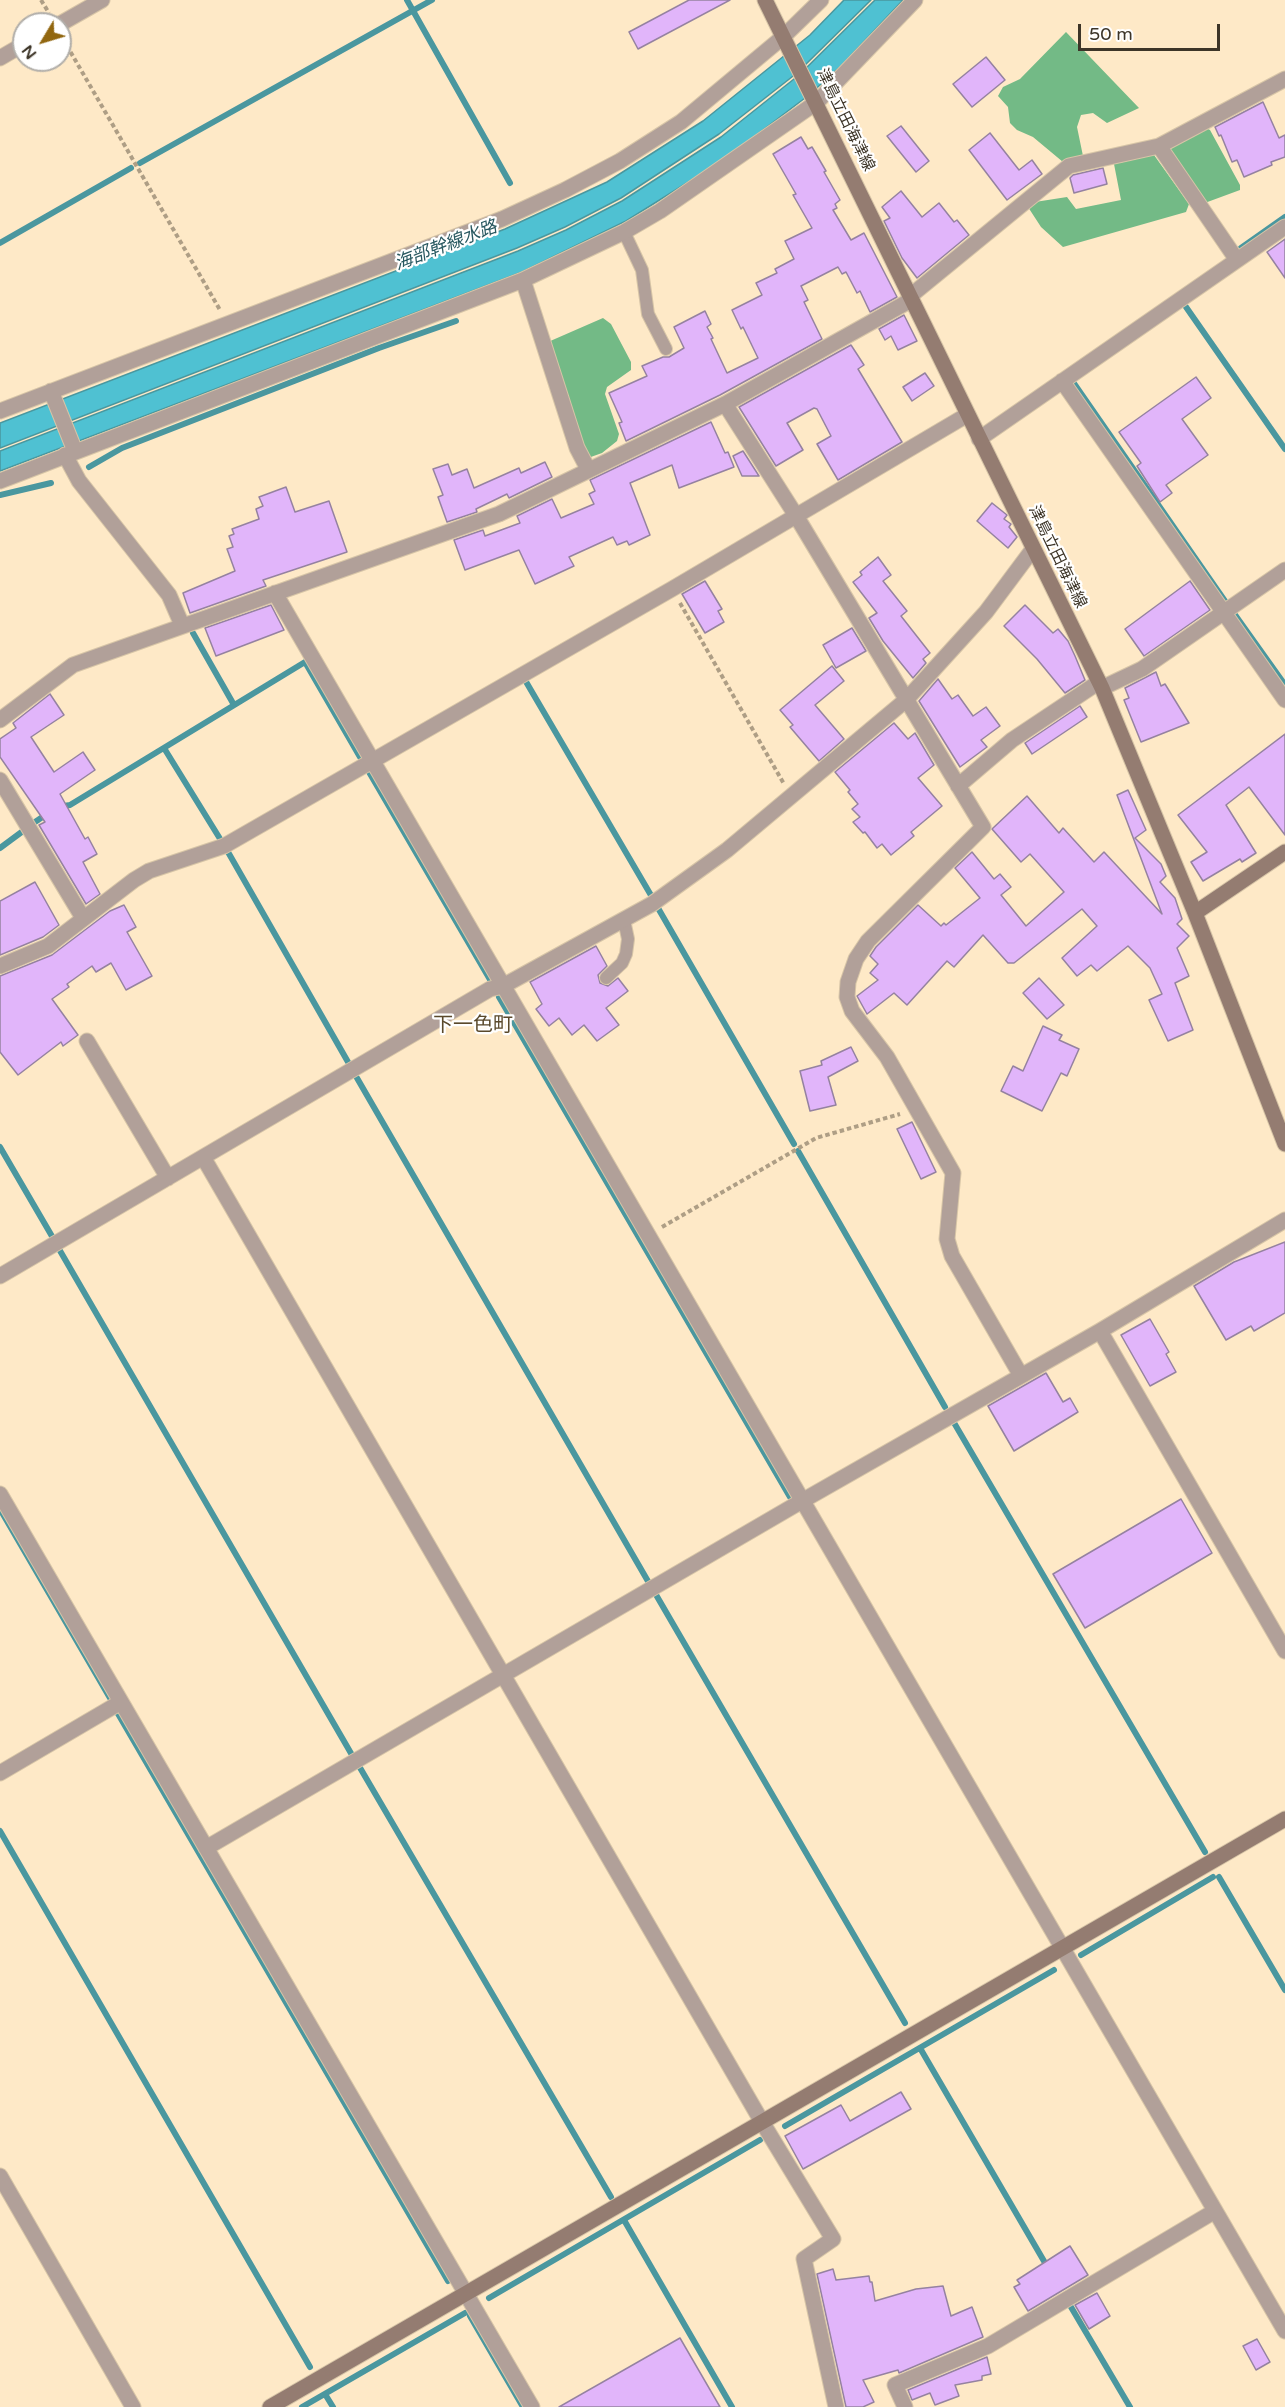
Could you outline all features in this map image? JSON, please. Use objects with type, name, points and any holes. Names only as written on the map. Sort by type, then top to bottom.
[{"type":"street","points":[[72,17],[102,0]]},
{"type":"street","name":"津島立田海津線","points":[[765,0],[1101,685],[1195,913],[1285,1144]]},
{"type":"street","points":[[0,411],[53,394],[502,219],[565,190],[620,161],[681,122],[786,42],[821,0]]},
{"type":"street","points":[[0,481],[72,451],[523,279],[624,232],[660,211],[816,102],[915,0]]},
{"type":"street","points":[[0,720],[73,665],[499,514],[725,404],[910,299],[1069,166],[1159,146],[1285,79]]},
{"type":"street","points":[[1159,146],[1237,260]]},
{"type":"street","points":[[979,439],[1285,227]]},
{"type":"street","points":[[523,279],[577,448],[588,469]]},
{"type":"street","points":[[1062,381],[1285,700]]},
{"type":"street","points":[[53,394],[72,451],[78,481],[169,595],[182,625]]},
{"type":"street","points":[[725,404],[795,514],[983,827],[868,941],[856,959],[848,982],[848,997],[852,1011],[887,1057],[953,1173],[947,1239],[952,1256],[1020,1374]]},
{"type":"street","points":[[0,966],[48,946],[82,918],[149,871],[224,846],[672,589],[795,514],[967,415]]},
{"type":"street","points":[[0,1276],[490,989],[502,986],[652,904],[718,857],[906,700],[986,612],[1033,549]]},
{"type":"street","points":[[958,786],[1012,740],[1101,685],[1142,669],[1285,570]]},
{"type":"street","points":[[275,593],[1285,2331]]},
{"type":"street","points":[[0,780],[82,918]]},
{"type":"street","points":[[1195,913],[1285,852]]},
{"type":"street","points":[[87,1041],[168,1178]]},
{"type":"street","points":[[203,1157],[762,2122],[833,2239],[804,2259],[836,2407]]},
{"type":"street","points":[[206,1848],[1020,1374],[1100,1330],[1285,1220]]},
{"type":"street","points":[[1100,1330],[1285,1651]]},
{"type":"street","points":[[0,1494],[532,2407]]},
{"type":"street","points":[[0,1773],[121,1702]]},
{"type":"street","points":[[270,2407],[1285,1819]]},
{"type":"street","points":[[0,2176],[133,2407]]},
{"type":"street","points":[[905,2407],[895,2385],[987,2346],[1215,2211]]},
{"type":"lane","points":[[624,232],[642,270],[648,314],[666,349]]},
{"type":"lane","points":[[606,978],[622,963],[626,954],[628,939],[624,920]]},
{"type":"path","points":[[72,54],[228,324]]},
{"type":"path","points":[[672,589],[792,797]]},
{"type":"path","points":[[647,1235],[816,1138],[918,1109]]},
{"type":"green space","points":[[1066,32],[1139,108],[1107,123],[1093,113],[1081,115],[1077,127],[1083,156],[1063,162],[1033,137],[1017,130],[1010,123],[1008,107],[998,96],[1003,87],[1020,79]]},
{"type":"green space","points":[[1206,128],[1210,130],[1240,185],[1240,190],[1202,204],[1168,147]]},
{"type":"green space","points":[[1154,155],[1189,204],[1186,212],[1063,247],[1041,227],[1028,207],[1035,202],[1067,197],[1076,209],[1121,200],[1114,164]]},
{"type":"green space","points":[[603,318],[611,324],[631,362],[631,370],[607,387],[605,394],[619,434],[617,441],[602,453],[588,458],[581,449],[548,342]]},
{"type":"water","points":[[844,0],[871,0],[797,73],[719,134],[621,198],[565,227],[517,248],[0,448],[0,423],[505,229],[607,182],[703,121],[810,35]]},
{"type":"water","points":[[875,0],[903,0],[841,66],[809,95],[722,161],[626,221],[522,272],[0,471],[0,451],[518,251],[566,230],[622,201],[721,137],[799,75]]},
{"type":"building","points":[[689,0],[730,0],[638,49],[629,32]]},
{"type":"building","points":[[986,57],[1005,80],[972,107],[953,84]]},
{"type":"building","points":[[1263,102],[1279,138],[1285,135],[1285,157],[1244,177],[1237,160],[1232,162],[1221,135],[1219,136],[1215,127]]},
{"type":"building","points":[[901,126],[929,161],[916,172],[887,136]]},
{"type":"building","points":[[990,133],[1019,170],[1032,160],[1042,174],[1007,200],[969,150]]},
{"type":"building","points":[[801,137],[808,149],[812,147],[826,171],[824,172],[840,200],[835,204],[837,208],[833,210],[851,240],[864,233],[897,297],[870,312],[860,291],[857,293],[846,272],[842,274],[838,267],[801,286],[808,300],[804,302],[822,339],[720,395],[626,441],[619,423],[622,422],[609,393],[647,376],[642,366],[663,357],[669,357],[684,348],[674,327],[705,311],[711,324],[707,327],[713,338],[711,339],[727,373],[758,358],[732,310],[762,295],[756,283],[777,273],[775,269],[794,259],[785,241],[812,228],[773,154]]},
{"type":"building","points":[[1103,168],[1107,184],[1074,193],[1070,178],[1073,175]]},
{"type":"building","points":[[901,191],[922,217],[939,203],[954,222],[957,220],[969,235],[917,278],[902,258],[884,221],[890,218],[882,207]]},
{"type":"building","points":[[1285,239],[1285,278],[1267,252]]},
{"type":"building","points":[[904,315],[917,341],[898,350],[891,336],[885,340],[879,329]]},
{"type":"building","points":[[851,345],[864,365],[858,369],[902,442],[838,480],[817,444],[831,436],[817,409],[814,408],[787,423],[803,450],[776,466],[739,407]]},
{"type":"building","points":[[925,373],[934,386],[912,401],[903,387]]},
{"type":"building","points":[[1196,377],[1211,398],[1182,419],[1208,455],[1166,485],[1172,493],[1160,502],[1137,466],[1141,463],[1119,432]]},
{"type":"building","points":[[711,422],[734,467],[679,488],[672,465],[630,483],[650,535],[629,545],[627,541],[617,545],[613,537],[569,557],[574,566],[535,584],[519,550],[465,570],[454,540],[483,530],[485,536],[520,523],[517,516],[552,499],[561,518],[594,504],[589,494],[595,491],[590,480]]},
{"type":"building","points":[[743,451],[759,476],[742,476],[733,456]]},
{"type":"building","points":[[545,462],[552,477],[509,498],[507,494],[476,509],[477,512],[447,522],[438,497],[443,495],[433,469],[448,464],[452,475],[467,469],[474,488],[519,468],[521,473]]},
{"type":"building","points":[[286,487],[295,512],[329,501],[347,552],[263,580],[266,586],[190,613],[183,593],[235,571],[227,549],[233,547],[229,536],[234,534],[232,529],[259,519],[256,509],[263,506],[259,497]]},
{"type":"building","points":[[992,503],[1007,515],[1004,519],[1011,524],[1009,527],[1017,537],[1008,548],[977,521]]},
{"type":"building","points":[[878,557],[891,575],[883,581],[907,611],[901,616],[930,653],[923,659],[926,663],[913,678],[883,641],[869,618],[877,613],[853,582],[862,575],[860,572]]},
{"type":"building","points":[[705,581],[722,609],[718,611],[724,622],[705,633],[682,594]]},
{"type":"building","points":[[1190,581],[1210,610],[1144,656],[1125,629]]},
{"type":"building","points":[[271,605],[284,630],[216,656],[205,628]]},
{"type":"building","points":[[1025,605],[1053,633],[1058,629],[1068,641],[1075,656],[1085,680],[1065,693],[1037,659],[1004,626]]},
{"type":"building","points":[[852,628],[866,651],[836,668],[823,645]]},
{"type":"building","points":[[832,666],[844,681],[815,705],[844,739],[819,761],[790,727],[793,725],[780,710]]},
{"type":"building","points":[[1156,672],[1161,686],[1165,684],[1189,723],[1141,742],[1124,700],[1129,698],[1125,688]]},
{"type":"building","points":[[938,679],[952,699],[958,695],[973,716],[986,707],[1000,726],[981,740],[987,747],[960,767],[919,701]]},
{"type":"building","points":[[50,694],[64,715],[31,737],[54,772],[83,752],[95,770],[60,794],[85,839],[88,837],[97,854],[83,862],[100,894],[86,904],[39,825],[45,822],[0,757],[0,739],[16,728],[13,723]]},
{"type":"building","points":[[1080,706],[1087,717],[1032,754],[1025,743]]},
{"type":"building","points":[[894,723],[908,739],[915,733],[934,765],[918,778],[942,806],[911,832],[914,836],[891,855],[882,844],[877,848],[865,832],[863,833],[853,822],[860,817],[852,809],[858,804],[835,772]]},
{"type":"building","points":[[1285,734],[1285,835],[1249,787],[1226,805],[1256,853],[1242,862],[1240,859],[1203,881],[1191,862],[1207,852],[1178,815]]},
{"type":"building","points":[[1128,790],[1146,830],[1135,838],[1161,864],[1166,876],[1160,882],[1175,898],[1182,919],[1177,924],[1189,936],[1177,948],[1189,976],[1175,983],[1193,1030],[1168,1041],[1149,1000],[1162,994],[1150,968],[1128,946],[1097,971],[1091,965],[1077,976],[1062,958],[1097,926],[1082,909],[1014,963],[1008,963],[983,935],[954,967],[947,961],[907,1005],[894,993],[867,1014],[857,996],[878,980],[870,973],[878,964],[870,956],[876,947],[918,905],[941,926],[944,923],[946,925],[980,898],[955,868],[972,852],[994,879],[1000,874],[1011,887],[1001,895],[1026,926],[1064,892],[1030,854],[1021,862],[992,829],[1027,796],[1059,833],[1063,828],[1094,862],[1104,852],[1162,914],[1117,795]]},
{"type":"building","points":[[35,882],[59,925],[43,937],[0,955],[0,901]]},
{"type":"building","points":[[124,905],[136,927],[127,932],[152,976],[126,990],[111,963],[96,972],[92,966],[67,984],[69,987],[52,999],[78,1035],[63,1046],[61,1042],[18,1075],[0,1052],[0,976],[52,955],[110,911]]},
{"type":"building","points":[[596,946],[607,966],[598,975],[600,983],[608,986],[618,978],[628,991],[606,1008],[619,1025],[597,1041],[584,1025],[572,1035],[559,1018],[549,1026],[536,1009],[542,1004],[530,982]]},
{"type":"building","points":[[1039,978],[1064,1005],[1047,1019],[1023,993]]},
{"type":"building","points":[[1043,1026],[1062,1035],[1059,1040],[1079,1049],[1067,1076],[1061,1073],[1042,1111],[1001,1091],[1013,1066],[1023,1071]]},
{"type":"building","points":[[851,1047],[858,1061],[828,1077],[836,1105],[810,1111],[800,1071],[822,1065],[821,1061]]},
{"type":"building","points":[[912,1122],[936,1172],[921,1179],[897,1129]]},
{"type":"building","points":[[1285,1242],[1285,1313],[1254,1331],[1251,1326],[1226,1340],[1194,1286],[1234,1262]]},
{"type":"building","points":[[1150,1319],[1169,1352],[1166,1354],[1176,1372],[1150,1386],[1121,1335]]},
{"type":"building","points":[[1046,1373],[1063,1402],[1070,1398],[1078,1412],[1014,1451],[988,1406]]},
{"type":"building","points":[[1181,1499],[1212,1553],[1085,1628],[1053,1574]]},
{"type":"building","points":[[901,2092],[911,2109],[803,2169],[785,2136],[841,2105],[850,2121]]},
{"type":"building","points":[[1070,2246],[1088,2275],[1028,2311],[1014,2287],[1020,2284],[1017,2280]]},
{"type":"building","points":[[833,2269],[836,2280],[869,2276],[875,2301],[916,2289],[943,2286],[951,2316],[972,2307],[983,2337],[899,2373],[898,2370],[863,2380],[874,2402],[863,2407],[846,2407],[817,2274]]},
{"type":"building","points":[[1097,2293],[1110,2316],[1089,2329],[1075,2305]]},
{"type":"building","points":[[680,2338],[720,2407],[559,2407]]},
{"type":"building","points":[[1257,2339],[1270,2362],[1256,2370],[1243,2346]]},
{"type":"building","points":[[987,2357],[991,2374],[982,2376],[982,2380],[955,2385],[959,2396],[935,2405],[930,2393],[912,2400],[908,2390]]},
{"type":"waterway","points":[[407,0],[510,183]]},
{"type":"waterway","points":[[140,163],[432,0]]},
{"type":"waterway","points":[[0,243],[131,168]]},
{"type":"waterway","points":[[1241,248],[1285,217]]},
{"type":"waterway","points":[[1186,307],[1285,449]]},
{"type":"waterway","points":[[89,467],[122,448],[379,348],[456,321]]},
{"type":"waterway","points":[[1073,382],[1227,604]]},
{"type":"waterway","points":[[0,495],[51,483]]},
{"type":"waterway","points":[[1233,612],[1285,685]]},
{"type":"waterway","points":[[193,633],[234,705]]},
{"type":"waterway","points":[[58,807],[70,805],[305,662],[360,757]]},
{"type":"waterway","points":[[525,680],[652,897]]},
{"type":"waterway","points":[[164,748],[222,842]]},
{"type":"waterway","points":[[369,772],[492,983]]},
{"type":"waterway","points":[[35,822],[47,814]]},
{"type":"waterway","points":[[0,848],[23,831]]},
{"type":"waterway","points":[[228,852],[348,1062]]},
{"type":"waterway","points":[[658,908],[794,1144]]},
{"type":"waterway","points":[[499,997],[790,1497]]},
{"type":"waterway","points":[[357,1078],[649,1583]]},
{"type":"waterway","points":[[0,1147],[53,1238]]},
{"type":"waterway","points":[[798,1151],[945,1407]]},
{"type":"waterway","points":[[59,1249],[352,1755]]},
{"type":"waterway","points":[[953,1421],[1205,1852]]},
{"type":"waterway","points":[[0,1509],[110,1698]]},
{"type":"waterway","points":[[655,1593],[905,2023]]},
{"type":"waterway","points":[[117,1712],[448,2281]]},
{"type":"waterway","points":[[359,1766],[611,2197]]},
{"type":"waterway","points":[[0,1831],[310,2367]]},
{"type":"waterway","points":[[1081,1955],[1213,1877]]},
{"type":"waterway","points":[[1219,1877],[1285,1990]]},
{"type":"waterway","points":[[785,2126],[1054,1970]]},
{"type":"waterway","points":[[920,2048],[1048,2268]]},
{"type":"waterway","points":[[489,2298],[760,2140]]},
{"type":"waterway","points":[[624,2220],[732,2407]]},
{"type":"waterway","points":[[1071,2307],[1130,2407]]},
{"type":"waterway","points":[[302,2407],[465,2313]]},
{"type":"waterway","points":[[470,2316],[523,2407]]},
{"type":"waterway","points":[[325,2394],[333,2407]]},
{"type":"district","name":"下一色町","points":[[473,1026]]},
{"type":"water label","name":"海部幹線水路","points":[[446,246]]}]
